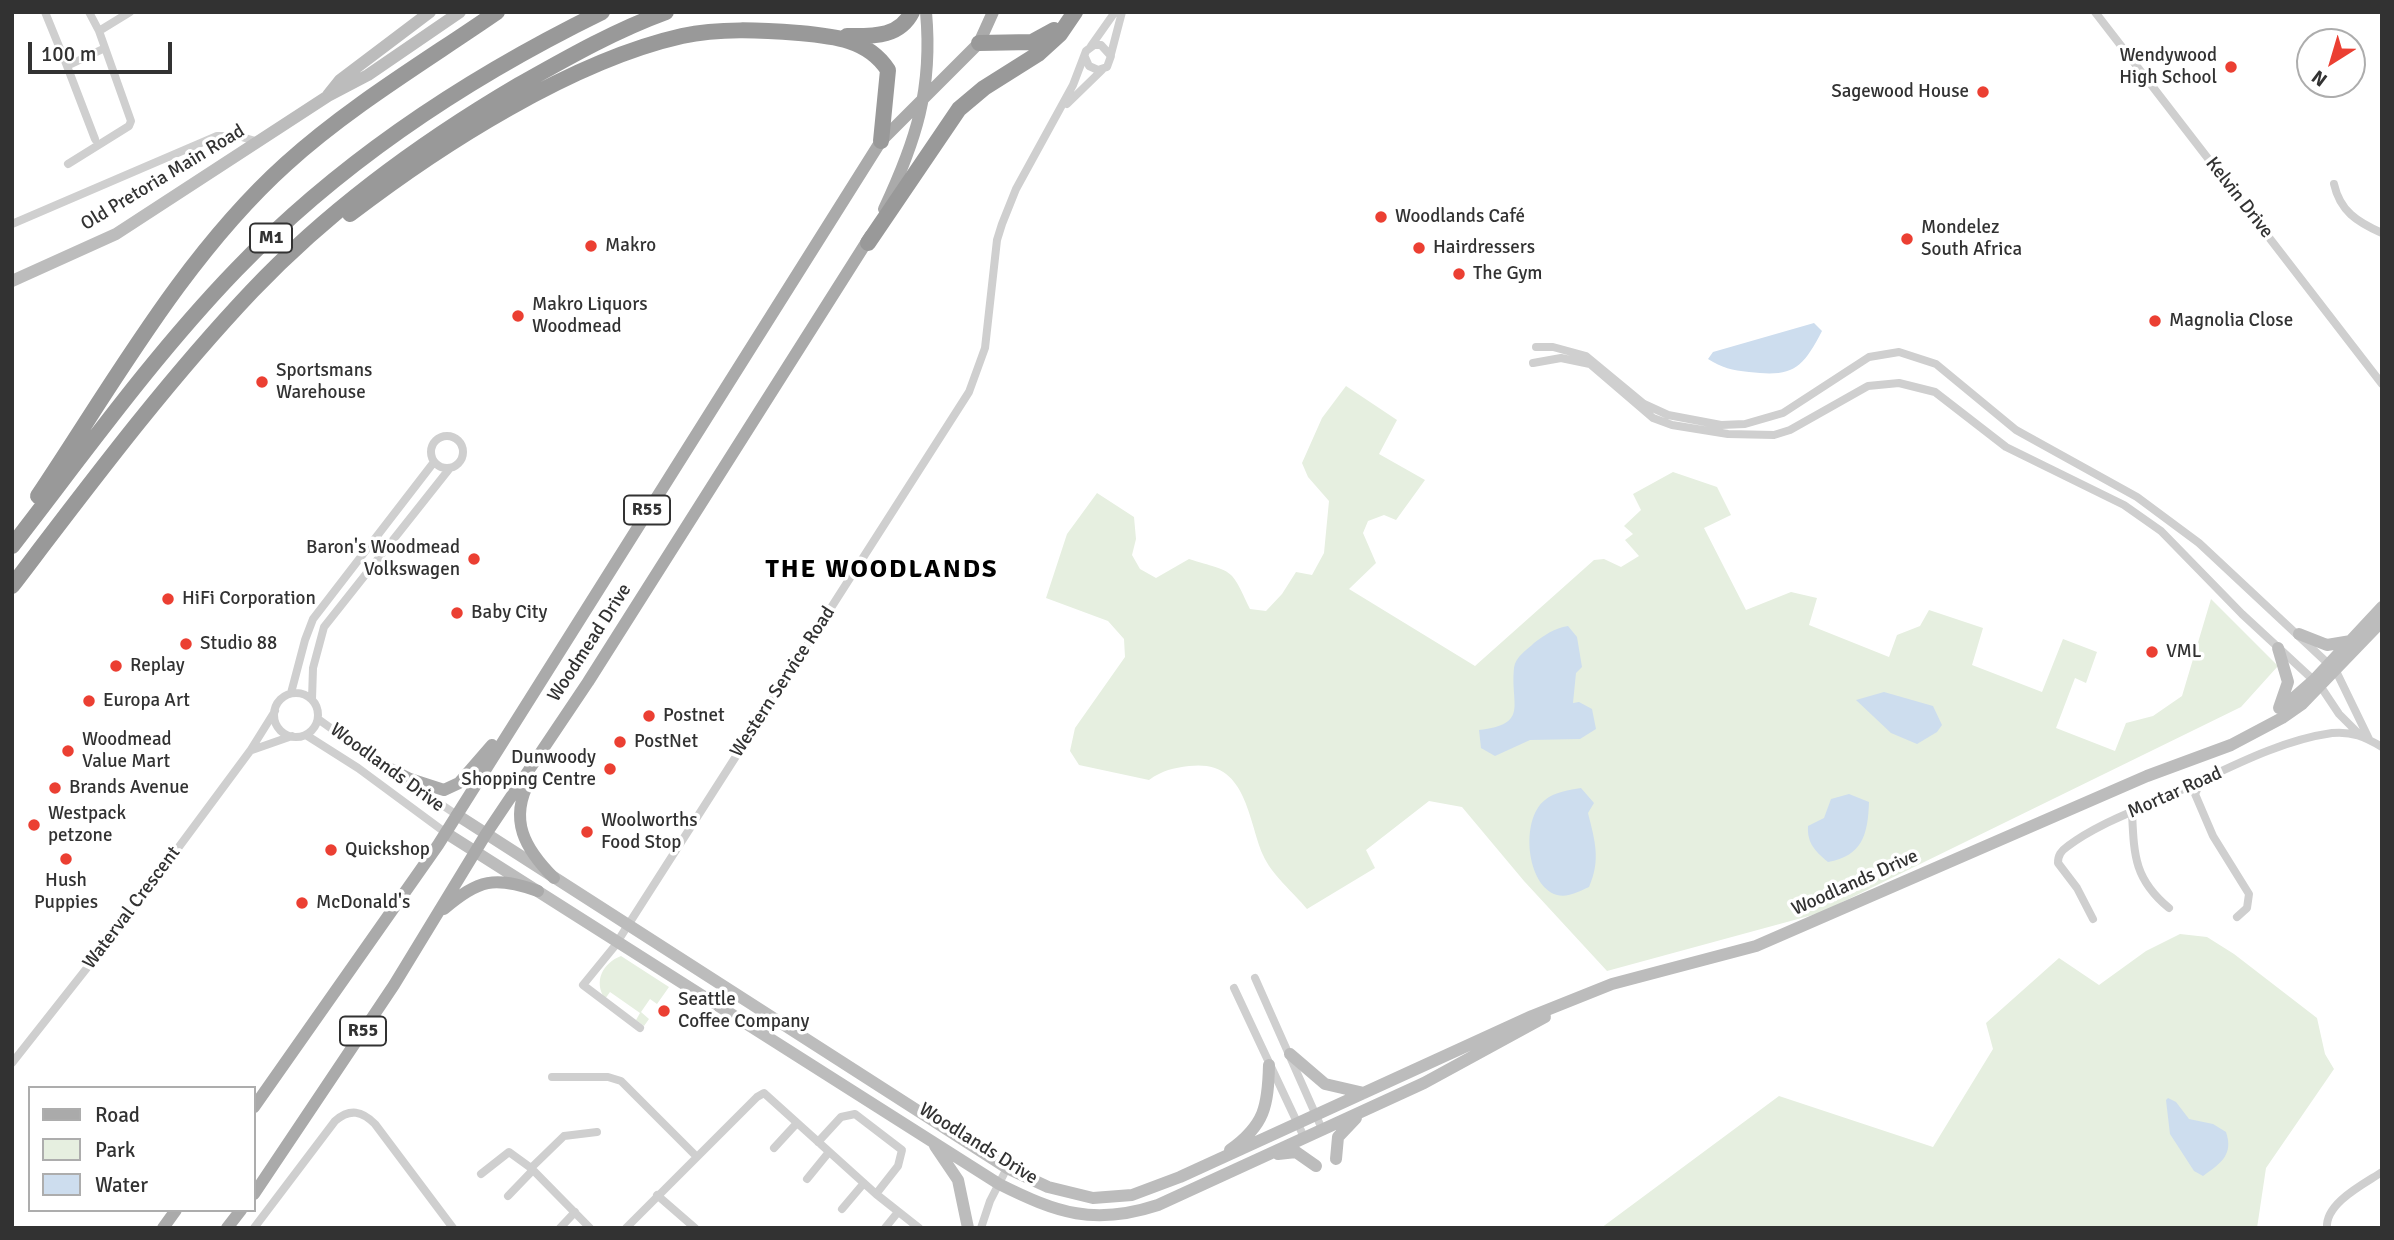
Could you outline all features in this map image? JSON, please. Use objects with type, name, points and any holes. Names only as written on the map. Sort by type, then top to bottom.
[{"type":"highway","points":[[12,536],[168,303],[245,205],[285,165],[327,130],[497,12]]},
{"type":"highway","name":"M1","points":[[12,546],[186,327],[236,270],[313,198],[420,117],[565,30],[602,12]]},
{"type":"highway","name":"M1","points":[[12,586],[115,450],[202,345],[254,289],[331,217],[430,140],[573,54],[666,12]]},
{"type":"highway","points":[[254,289],[387,186],[463,136],[582,71],[648,45],[685,36],[760,30],[833,36],[894,32],[903,26],[912,12]]},
{"type":"highway","points":[[979,43],[1024,43],[1040,40],[1072,12]]},
{"type":"highway","points":[[868,243],[960,109],[984,88],[1038,54],[1060,34],[1072,12]]},
{"type":"highway","points":[[833,36],[873,52],[888,70],[881,141]]},
{"type":"main road","name":"Old Pretoria Main Road","points":[[328,96],[341,80],[430,12]]},
{"type":"main road","name":"Old Pretoria Main Road","points":[[12,281],[116,234],[328,96],[368,75],[460,12]]},
{"type":"main road","name":"Woodmead Drive","points":[[256,1191],[386,996],[486,834],[562,722],[868,243],[911,153],[925,95],[929,41],[926,12]]},
{"type":"main road","name":"Woodmead Drive","points":[[256,1104],[446,833],[881,141],[979,43],[993,12]]},
{"type":"main road","name":"Woodlands Drive","points":[[2333,667],[2351,640],[2382,607]]},
{"type":"main road","name":"Woodlands Drive","points":[[446,833],[927,1135],[999,1184],[1051,1209],[1095,1217],[1115,1216],[1158,1205],[1267,1156],[1459,1065],[1570,1003],[1612,984],[1756,946],[2147,776],[2249,737],[2282,718],[2382,621]]},
{"type":"main road","points":[[2299,634],[2327,645],[2351,640]]},
{"type":"main road","points":[[2278,648],[2288,682],[2278,711]]},
{"type":"main road","name":"Woodlands Drive","points":[[2147,776],[2278,711],[2318,683]]},
{"type":"main road","points":[[377,762],[432,788],[449,789],[464,778],[520,713]]},
{"type":"main road","points":[[554,878],[532,856],[519,828],[519,815],[525,789],[562,722]]},
{"type":"main road","name":"Woodlands Drive","points":[[457,815],[1007,1168],[1070,1195],[1113,1198],[1132,1195],[1298,1125],[1532,1016],[1570,1003]]},
{"type":"main road","points":[[433,918],[468,888],[489,882],[503,881],[538,891]]},
{"type":"main road","points":[[1290,1054],[1325,1084],[1353,1093],[1368,1093]]},
{"type":"main road","points":[[1210,1164],[1239,1143],[1259,1123],[1268,1099],[1269,1065]]},
{"type":"main road","points":[[1336,1159],[1338,1137],[1367,1108]]},
{"type":"main road","points":[[927,1135],[958,1180],[968,1228]]},
{"type":"main road","points":[[1267,1156],[1296,1152],[1315,1166]]},
{"type":"main road","points":[[163,1228],[175,1212]]},
{"type":"main road","points":[[227,1228],[239,1212]]},
{"type":"street","points":[[45,12],[95,139]]},
{"type":"street","points":[[68,164],[130,126],[131,121],[99,31],[89,12]]},
{"type":"street","points":[[1115,12],[1085,57],[1090,68],[1102,70],[1110,64],[1122,12]]},
{"type":"street","name":"Kelvin Drive","points":[[2095,12],[2382,384]]},
{"type":"street","points":[[99,31],[132,14]]},
{"type":"street","points":[[1091,46],[1104,46],[1111,54]]},
{"type":"street","points":[[67,66],[105,48]]},
{"type":"street","name":"Western Service Road","points":[[639,1028],[583,985],[628,925],[969,391],[985,348],[997,240],[1002,224],[1016,188],[1059,111],[1085,57]]},
{"type":"street","name":"Western Service Road","points":[[1059,111],[1102,70]]},
{"type":"street","points":[[12,224],[217,136],[238,136],[259,142]]},
{"type":"street","points":[[2334,184],[2338,199],[2348,213],[2382,233]]},
{"type":"street","points":[[1536,347],[1553,347],[1586,356],[1644,404],[1668,415],[1721,425],[1745,424],[1783,413],[1868,357],[1899,352],[1916,355],[1936,364],[2016,430],[2137,497],[2173,522],[2333,667],[2346,684],[2369,739]]},
{"type":"street","points":[[1533,363],[1561,358],[1590,364],[1653,418],[1672,425],[1728,434],[1774,435],[1790,430],[1845,396],[1875,384],[1899,383],[1935,392],[2006,447],[2144,518],[2182,549],[2278,648],[2318,683],[2339,714],[2359,734]]},
{"type":"street","points":[[250,751],[292,736],[306,735],[318,719],[312,699],[313,668],[324,627],[450,468],[457,466],[464,455],[462,444],[453,436],[443,436],[433,443],[431,453],[434,462]]},
{"type":"street","points":[[434,462],[450,468]]},
{"type":"street","points":[[291,693],[313,620],[434,462]]},
{"type":"street","points":[[292,736],[279,729],[275,711],[279,701],[291,693],[306,695],[312,699]]},
{"type":"street","name":"Waterval Crescent","points":[[12,1063],[124,921],[250,751],[275,711]]},
{"type":"street","name":"Woodlands Drive","points":[[318,719],[457,815]]},
{"type":"street","name":"Mortar Road","points":[[2093,919],[2077,888],[2058,865],[2059,855],[2070,845],[2132,812],[2307,738],[2333,733],[2359,734],[2382,747]]},
{"type":"street","name":"Woodlands Drive","points":[[306,735],[358,768],[446,833]]},
{"type":"street","points":[[2201,781],[2195,794],[2214,836],[2249,894],[2247,908],[2237,917]]},
{"type":"street","points":[[2132,812],[2134,861],[2151,894],[2169,908]]},
{"type":"street","points":[[1255,978],[1322,1129]]},
{"type":"street","points":[[1234,988],[1304,1138]]},
{"type":"street","points":[[552,1077],[608,1077],[621,1081],[696,1157]]},
{"type":"street","points":[[626,1228],[764,1093],[876,1194],[919,1228]]},
{"type":"street","points":[[254,1228],[335,1121],[349,1112],[359,1112],[375,1124],[453,1228]]},
{"type":"street","points":[[818,1142],[841,1117],[855,1114],[902,1150],[898,1166],[876,1194]]},
{"type":"street","points":[[774,1148],[797,1123]]},
{"type":"street","points":[[508,1196],[564,1136],[597,1132]]},
{"type":"street","points":[[481,1174],[508,1152],[515,1154],[590,1228]]},
{"type":"street","points":[[807,1179],[829,1152]]},
{"type":"street","points":[[981,1228],[1007,1168]]},
{"type":"street","points":[[2327,1228],[2328,1215],[2348,1194],[2382,1172]]},
{"type":"street","points":[[842,1209],[864,1183]]},
{"type":"street","points":[[657,1195],[695,1228]]},
{"type":"street","points":[[560,1228],[575,1212]]},
{"type":"street","points":[[885,1228],[898,1212]]},
{"type":"green space","points":[[1346,386],[1397,420],[1379,454],[1425,480],[1396,520],[1384,515],[1368,521],[1363,533],[1376,563],[1349,589],[1475,666],[1594,560],[1604,559],[1621,567],[1639,556],[1625,540],[1633,534],[1624,526],[1641,510],[1633,494],[1673,472],[1717,487],[1731,515],[1704,528],[1746,610],[1791,592],[1817,598],[1809,625],[1889,657],[1897,635],[1920,626],[1929,610],[1983,628],[1972,665],[2042,692],[2063,639],[2097,652],[2086,683],[2075,678],[2056,728],[2115,751],[2126,723],[2153,716],[2182,696],[2211,599],[2278,666],[2241,707],[1820,913],[1607,971],[1524,881],[1462,807],[1429,801],[1366,850],[1375,868],[1307,909],[1267,862],[1241,793],[1222,771],[1208,766],[1189,766],[1168,770],[1149,780],[1079,765],[1070,751],[1075,728],[1125,657],[1124,639],[1108,621],[1046,598],[1067,534],[1097,493],[1134,517],[1136,539],[1132,555],[1140,569],[1156,578],[1189,559],[1215,567],[1234,578],[1250,609],[1266,611],[1282,594],[1296,572],[1312,575],[1324,553],[1329,501],[1308,477],[1302,463],[1322,418]]},
{"type":"green space","points":[[2180,934],[2207,937],[2234,954],[2317,1018],[2325,1054],[2334,1069],[2266,1168],[2257,1228],[1601,1228],[1779,1096],[1933,1147],[1993,1049],[1986,1023],[2059,958],[2099,985],[2146,951]]},
{"type":"green space","points":[[621,956],[669,987],[657,1004],[650,999],[641,1012],[649,1019],[644,1026],[636,1020],[640,1013],[610,992],[605,999],[600,986],[605,968]]},
{"type":"water","points":[[1814,323],[1822,331],[1815,344],[1801,362],[1786,372],[1737,370],[1723,367],[1708,359],[1713,352]]},
{"type":"water","points":[[1568,626],[1577,637],[1582,667],[1576,673],[1573,703],[1579,702],[1592,709],[1596,729],[1580,739],[1530,740],[1495,756],[1481,748],[1479,730],[1505,723],[1514,711],[1514,668],[1519,657],[1546,635]]},
{"type":"water","points":[[1884,692],[1933,706],[1942,725],[1937,732],[1917,744],[1891,733],[1856,700]]},
{"type":"water","points":[[1581,788],[1594,803],[1588,813],[1595,842],[1595,868],[1589,887],[1561,896],[1547,889],[1533,866],[1530,851],[1532,822],[1537,809],[1549,797]]},
{"type":"water","points":[[1849,794],[1869,802],[1865,834],[1849,855],[1828,862],[1813,846],[1808,826],[1824,818],[1831,799]]},
{"type":"water","points":[[2168,1098],[2176,1102],[2189,1119],[2213,1124],[2226,1132],[2227,1153],[2220,1163],[2203,1176],[2194,1171],[2170,1134],[2166,1100]]},
{"type":"place","name":"Wendywood High School","points":[[2231,67]]},
{"type":"place","name":"Sagewood House","points":[[1983,92]]},
{"type":"place","name":"Woodlands Café","points":[[1381,217]]},
{"type":"place","name":"Mondelez South Africa","points":[[1907,239]]},
{"type":"place","name":"Makro","points":[[591,246]]},
{"type":"place","name":"Hairdressers","points":[[1419,248]]},
{"type":"place","name":"The Gym","points":[[1459,274]]},
{"type":"place","name":"Makro Liquors Woodmead","points":[[518,316]]},
{"type":"place","name":"Magnolia Close","points":[[2155,321]]},
{"type":"place","name":"Sportsmans Warehouse","points":[[262,382]]},
{"type":"place","name":"Baron's Woodmead Volkswagen","points":[[474,559]]},
{"type":"place","name":"HiFi Corporation","points":[[168,599]]},
{"type":"place","name":"Baby City","points":[[457,613]]},
{"type":"place","name":"Studio 88","points":[[186,644]]},
{"type":"place","name":"VML","points":[[2152,652]]},
{"type":"place","name":"Replay","points":[[116,666]]},
{"type":"place","name":"Europa Art","points":[[89,701]]},
{"type":"place","name":"Postnet","points":[[649,716]]},
{"type":"place","name":"PostNet","points":[[620,742]]},
{"type":"place","name":"Woodmead Value Mart","points":[[68,751]]},
{"type":"place","name":"Dunwoody Shopping Centre","points":[[610,769]]},
{"type":"place","name":"Brands Avenue","points":[[55,788]]},
{"type":"place","name":"Westpack petzone","points":[[34,825]]},
{"type":"place","name":"Woolworths Food Stop","points":[[587,832]]},
{"type":"place","name":"Quickshop","points":[[331,850]]},
{"type":"place","name":"Hush Puppies","points":[[66,859]]},
{"type":"place","name":"McDonald's","points":[[302,903]]},
{"type":"place","name":"Seattle Coffee Company","points":[[664,1011]]},
{"type":"district","name":"THE WOODLANDS","points":[[882,570]]}]
